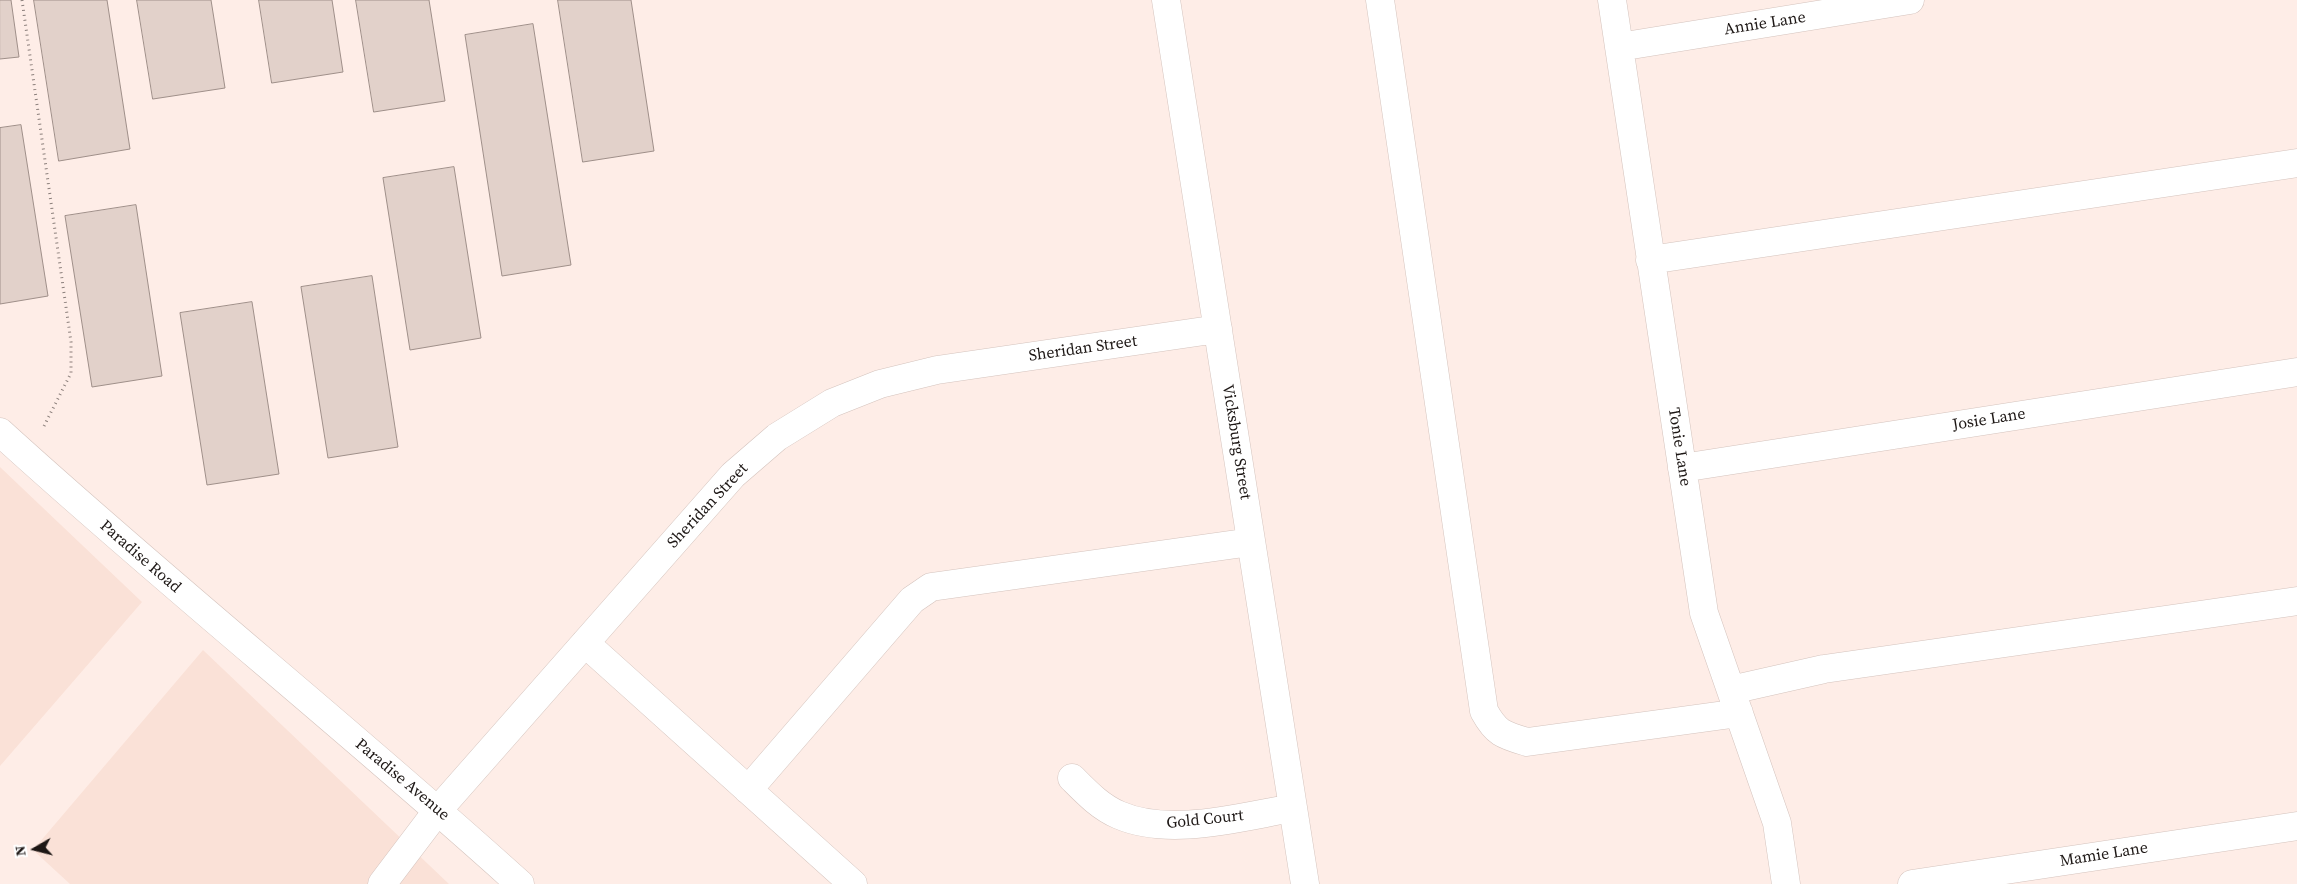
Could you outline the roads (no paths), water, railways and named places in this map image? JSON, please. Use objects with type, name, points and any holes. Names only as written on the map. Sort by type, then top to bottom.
[{"type":"street","name":"Vicksburg Street","points":[[1166,0],[1305,884]]},
{"type":"street","points":[[1380,0],[1484,711],[1492,726],[1502,735],[1527,742],[1735,701],[1824,669],[2297,601]]},
{"type":"street","name":"Tonie Lane","points":[[1612,0],[1704,613],[1777,823],[1786,884]]},
{"type":"street","name":"Annie Lane","points":[[1619,47],[1910,0]]},
{"type":"street","points":[[1650,260],[2297,163]]},
{"type":"street","name":"Sheridan Street","points":[[382,884],[438,810],[733,475],[777,437],[832,403],[880,384],[937,370],[1218,329]]},
{"type":"street","name":"Josie Lane","points":[[1682,468],[2297,372]]},
{"type":"street","name":"Paradise Road","points":[[0,432],[69,496],[282,679]]},
{"type":"street","points":[[748,790],[912,600],[931,587],[1252,542]]},
{"type":"street","points":[[585,643],[853,884]]},
{"type":"street","name":"Paradise Avenue","points":[[282,679],[438,810],[520,884]]},
{"type":"street","name":"Gold Court","points":[[1072,778],[1093,799],[1119,815],[1152,824],[1176,826],[1293,808]]},
{"type":"street","name":"Mamie Lane","points":[[1912,884],[2297,826]]}]
